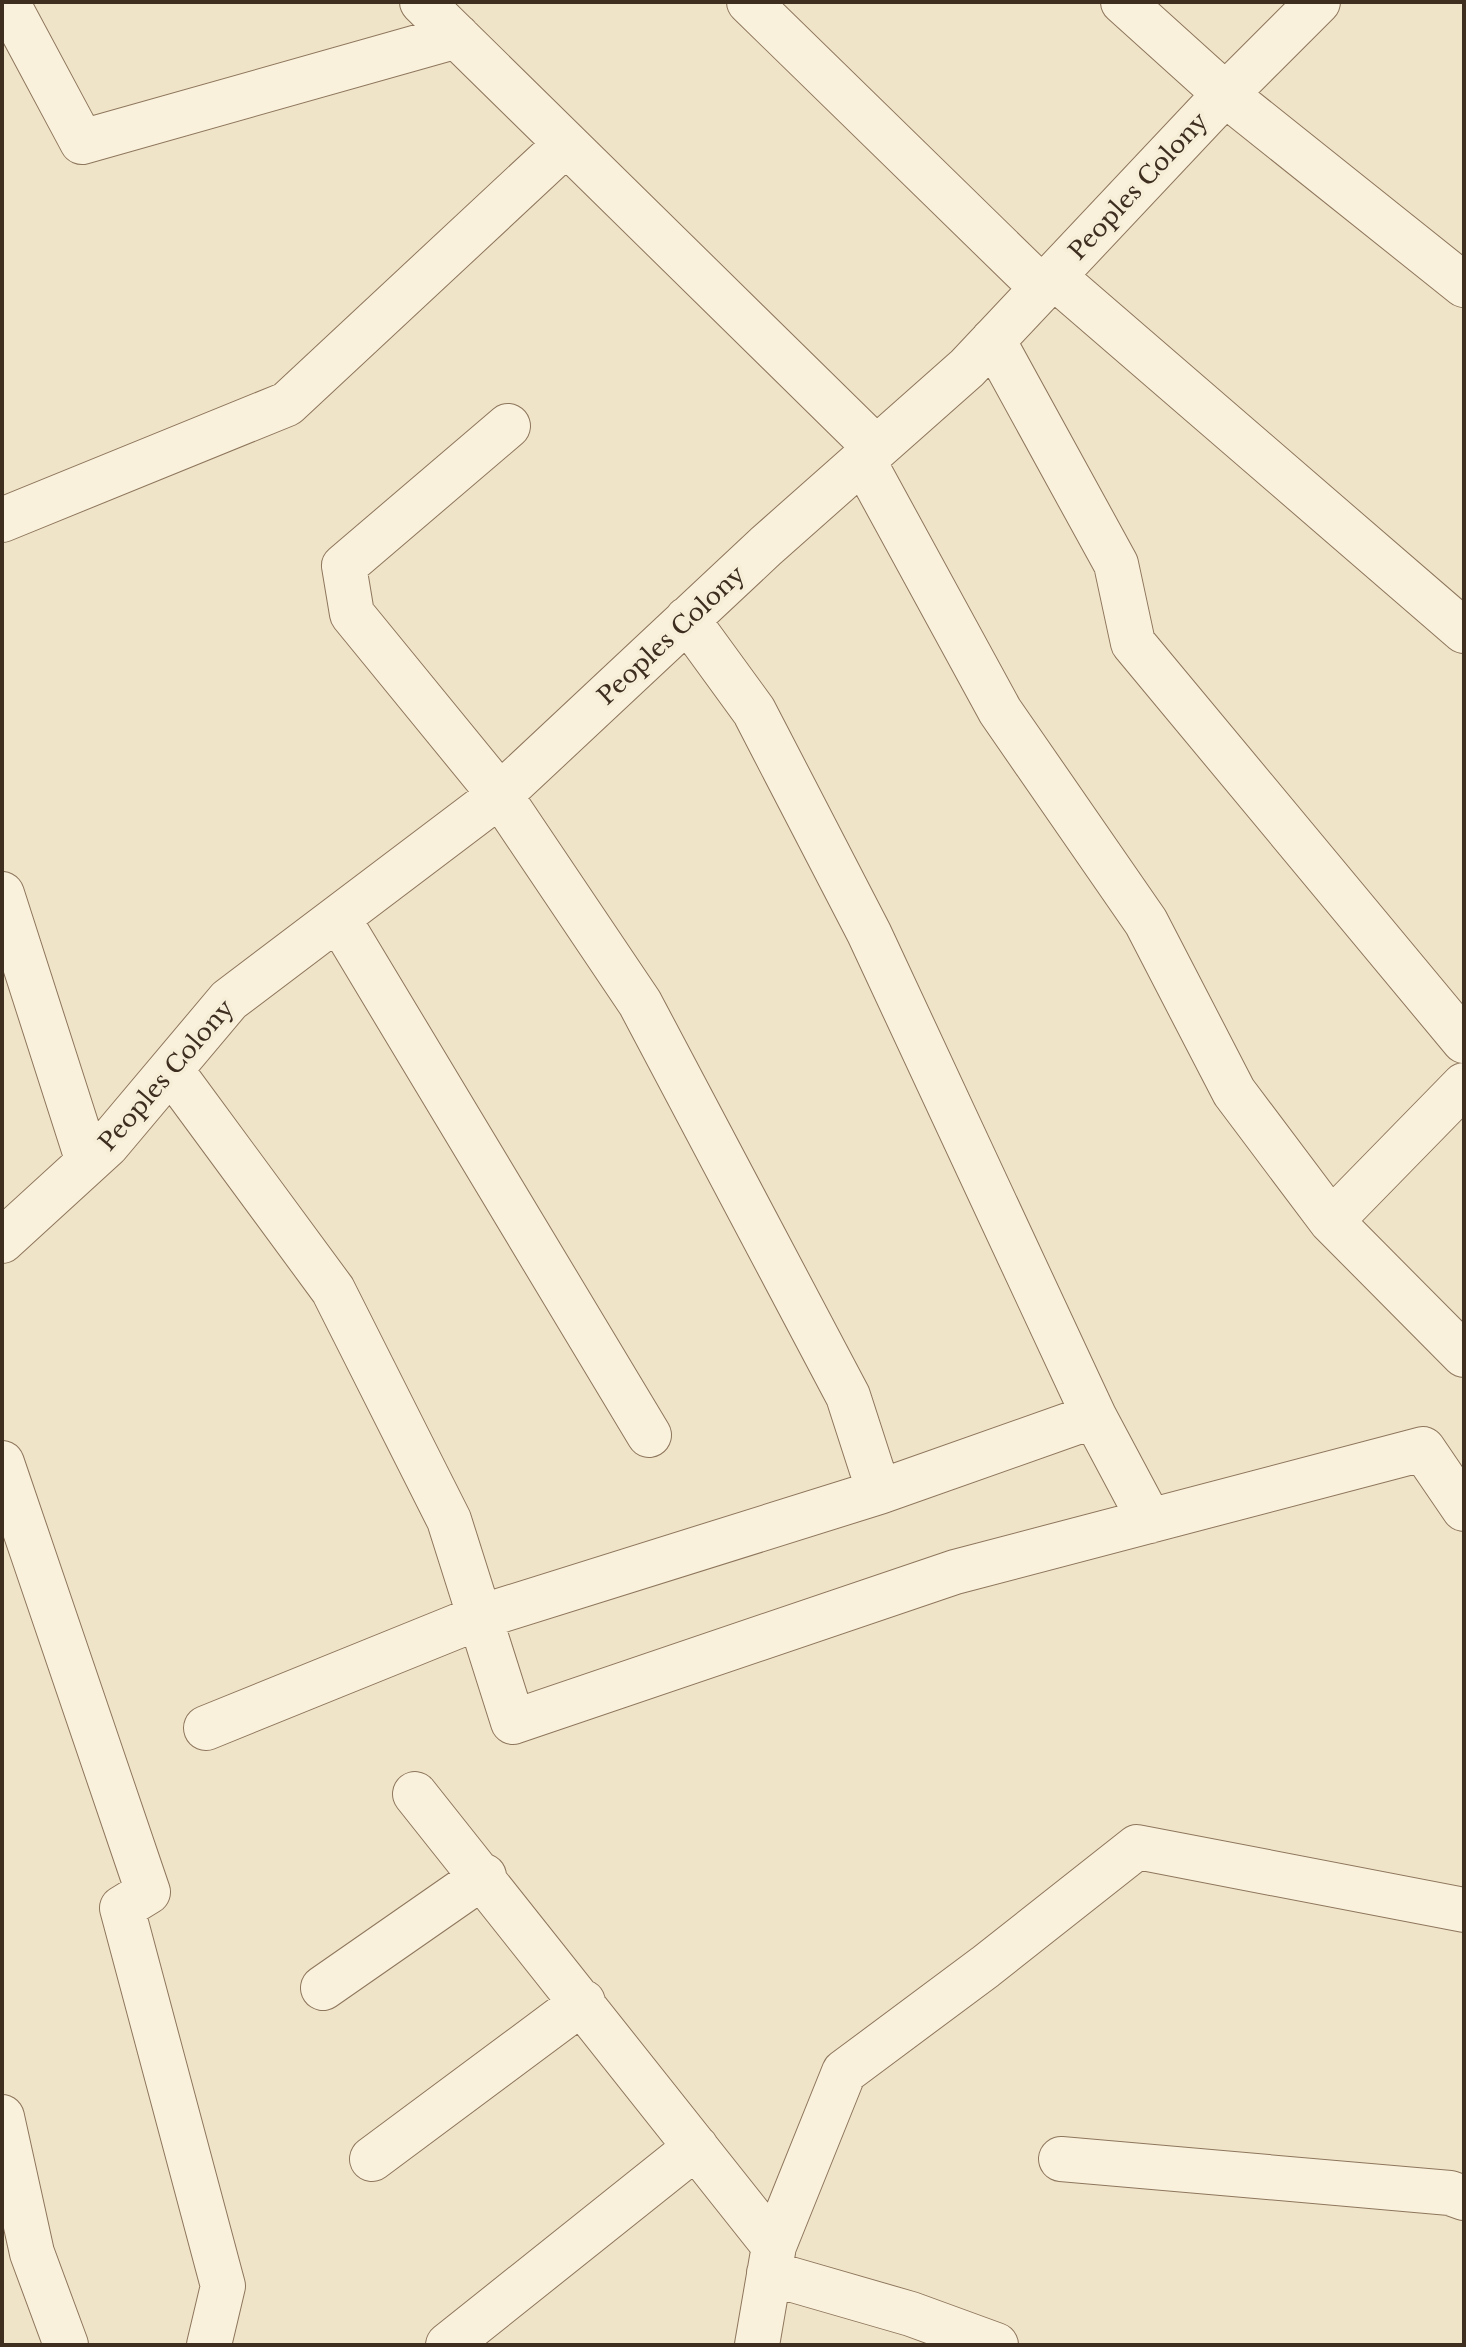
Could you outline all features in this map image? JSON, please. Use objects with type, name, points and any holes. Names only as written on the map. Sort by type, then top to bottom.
[{"type":"street","points":[[7,2],[82,142],[457,36]]},
{"type":"street","points":[[422,2],[566,144],[869,454],[1000,711],[1146,922],[1234,1092],[1331,1221],[1464,1355]]},
{"type":"street","points":[[749,2],[1047,282],[1464,631]]},
{"type":"street","points":[[1123,2],[1225,94],[1464,285]]},
{"type":"street","name":"Peoples Colony","points":[[2,1241],[88,1162],[229,1000],[500,795],[687,619],[993,340],[1225,94],[1318,2]]},
{"type":"street","points":[[2,520],[287,404],[566,144]]},
{"type":"street","points":[[993,340],[1116,564],[1133,643],[1464,1041]]},
{"type":"street","points":[[508,426],[344,566],[352,614],[500,795],[640,1003],[848,1396],[879,1492]]},
{"type":"street","points":[[687,619],[754,711],[869,933],[1094,1416],[1150,1521]]},
{"type":"street","points":[[2,894],[88,1162]]},
{"type":"street","points":[[338,918],[649,1435]]},
{"type":"street","points":[[171,1070],[333,1290],[449,1520],[513,1722],[955,1572],[1423,1449],[1464,1509]]},
{"type":"street","points":[[1331,1221],[1464,1085]]},
{"type":"street","points":[[206,1728],[480,1617],[879,1492],[1094,1416]]},
{"type":"street","points":[[2,1463],[148,1892],[122,1908],[223,2286],[209,2345]]},
{"type":"street","points":[[415,1794],[484,1876],[696,2147],[772,2259],[953,2337],[996,2345]]},
{"type":"street","points":[[757,2345],[772,2259],[844,2072],[985,1967],[1137,1847],[1464,1910]]},
{"type":"street","points":[[323,1988],[484,1876]]},
{"type":"street","points":[[372,2159],[583,2002]]},
{"type":"street","points":[[2,2117],[32,2253],[66,2345]]},
{"type":"street","points":[[448,2345],[696,2147]]},
{"type":"street","points":[[1061,2159],[1450,2193],[1464,2198]]}]
